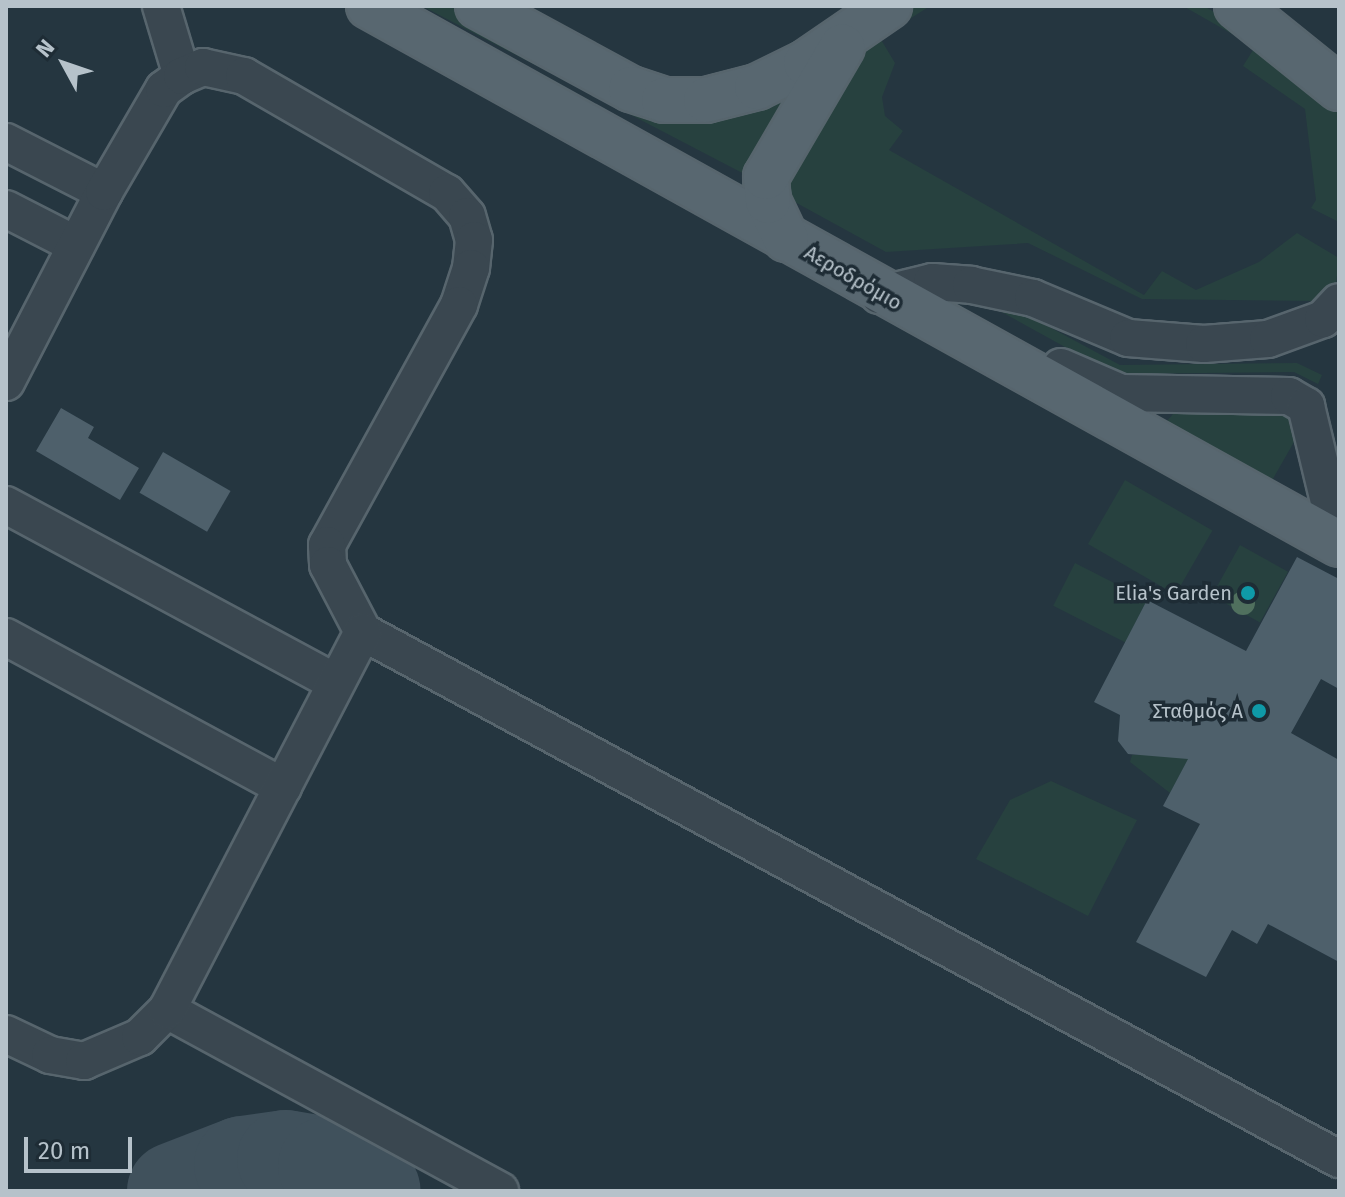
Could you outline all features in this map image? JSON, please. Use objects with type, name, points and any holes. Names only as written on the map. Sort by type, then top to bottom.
[{"type":"main road","name":"Αεροδρόμιο","points":[[369,6],[786,239],[879,295],[1339,544]]},
{"type":"main road","points":[[478,6],[631,89],[664,100],[706,100],[757,87],[872,18]]},
{"type":"main road","points":[[1237,6],[1339,88]]},
{"type":"main road","points":[[786,239],[768,201],[766,177],[802,106],[872,18]]},
{"type":"lane","points":[[161,6],[182,76]]},
{"type":"lane","points":[[6,382],[104,192],[164,89],[182,76],[203,67],[244,76],[447,193],[467,216],[474,240],[459,305],[327,545],[328,565],[363,632],[1339,1159]]},
{"type":"lane","points":[[6,142],[104,192]]},
{"type":"lane","points":[[6,209],[76,245]]},
{"type":"lane","points":[[879,295],[932,282],[971,285],[1033,298],[1128,338],[1204,344],[1268,339],[1323,319],[1339,302]]},
{"type":"lane","points":[[967,342],[1003,337],[1121,393],[1289,396],[1339,432]]},
{"type":"lane","points":[[1306,406],[1339,544]]},
{"type":"lane","points":[[6,505],[335,682]]},
{"type":"lane","points":[[6,1034],[50,1055],[84,1061],[140,1037],[167,1010],[363,632]]},
{"type":"lane","points":[[6,637],[283,787]]},
{"type":"lane","points":[[167,1010],[500,1191]]},
{"type":"green space","points":[[422,6],[454,6],[656,105],[806,77],[750,177]]},
{"type":"green space","points":[[912,6],[930,6],[880,38],[895,63],[882,97],[885,116],[903,131],[889,150],[1144,295],[1162,271],[1196,290],[1259,262],[1297,233],[1339,258],[1336,284],[1312,301],[1142,299],[1028,243],[886,252],[793,201],[787,185],[791,162],[877,28]]},
{"type":"green space","points":[[1183,6],[1204,6],[1262,40],[1339,105],[1339,222],[1311,208],[1316,200],[1305,109],[1243,66],[1255,47]]},
{"type":"green space","points":[[1003,302],[1120,365],[1297,363],[1322,375],[1318,384],[1294,372],[1114,374],[998,310]]},
{"type":"green space","points":[[1279,406],[1302,428],[1270,484],[1161,428],[1178,408]]},
{"type":"green space","points":[[1125,480],[1212,531],[1175,595],[1088,544]]},
{"type":"green space","name":"Elia's Garden","points":[[1240,545],[1288,572],[1260,622],[1212,596]]},
{"type":"green space","points":[[1075,563],[1147,600],[1125,643],[1053,606]]},
{"type":"green space","points":[[1246,652],[1170,793],[1130,762],[1132,755],[1153,755]]},
{"type":"green space","points":[[1051,781],[1137,820],[1088,916],[976,859],[1010,800]]},
{"type":"building","points":[[61,408],[94,427],[88,438],[139,468],[120,500],[36,451]]},
{"type":"building","points":[[163,452],[231,491],[207,532],[140,493]]},
{"type":"building","points":[[1297,557],[1339,579],[1339,689],[1321,679],[1291,733],[1339,760],[1339,962],[1268,924],[1257,944],[1232,930],[1206,977],[1136,942],[1200,824],[1163,806],[1188,759],[1128,754],[1118,741],[1120,715],[1094,702],[1147,600],[1246,651]]},
{"type":"taxiway","points":[[176,1191],[243,1165],[286,1159],[327,1166],[372,1191]]},
{"type":"place","name":"Elia's Garden","points":[[1248,593]]},
{"type":"place","name":"Σταθμός Α","points":[[1259,711]]}]
